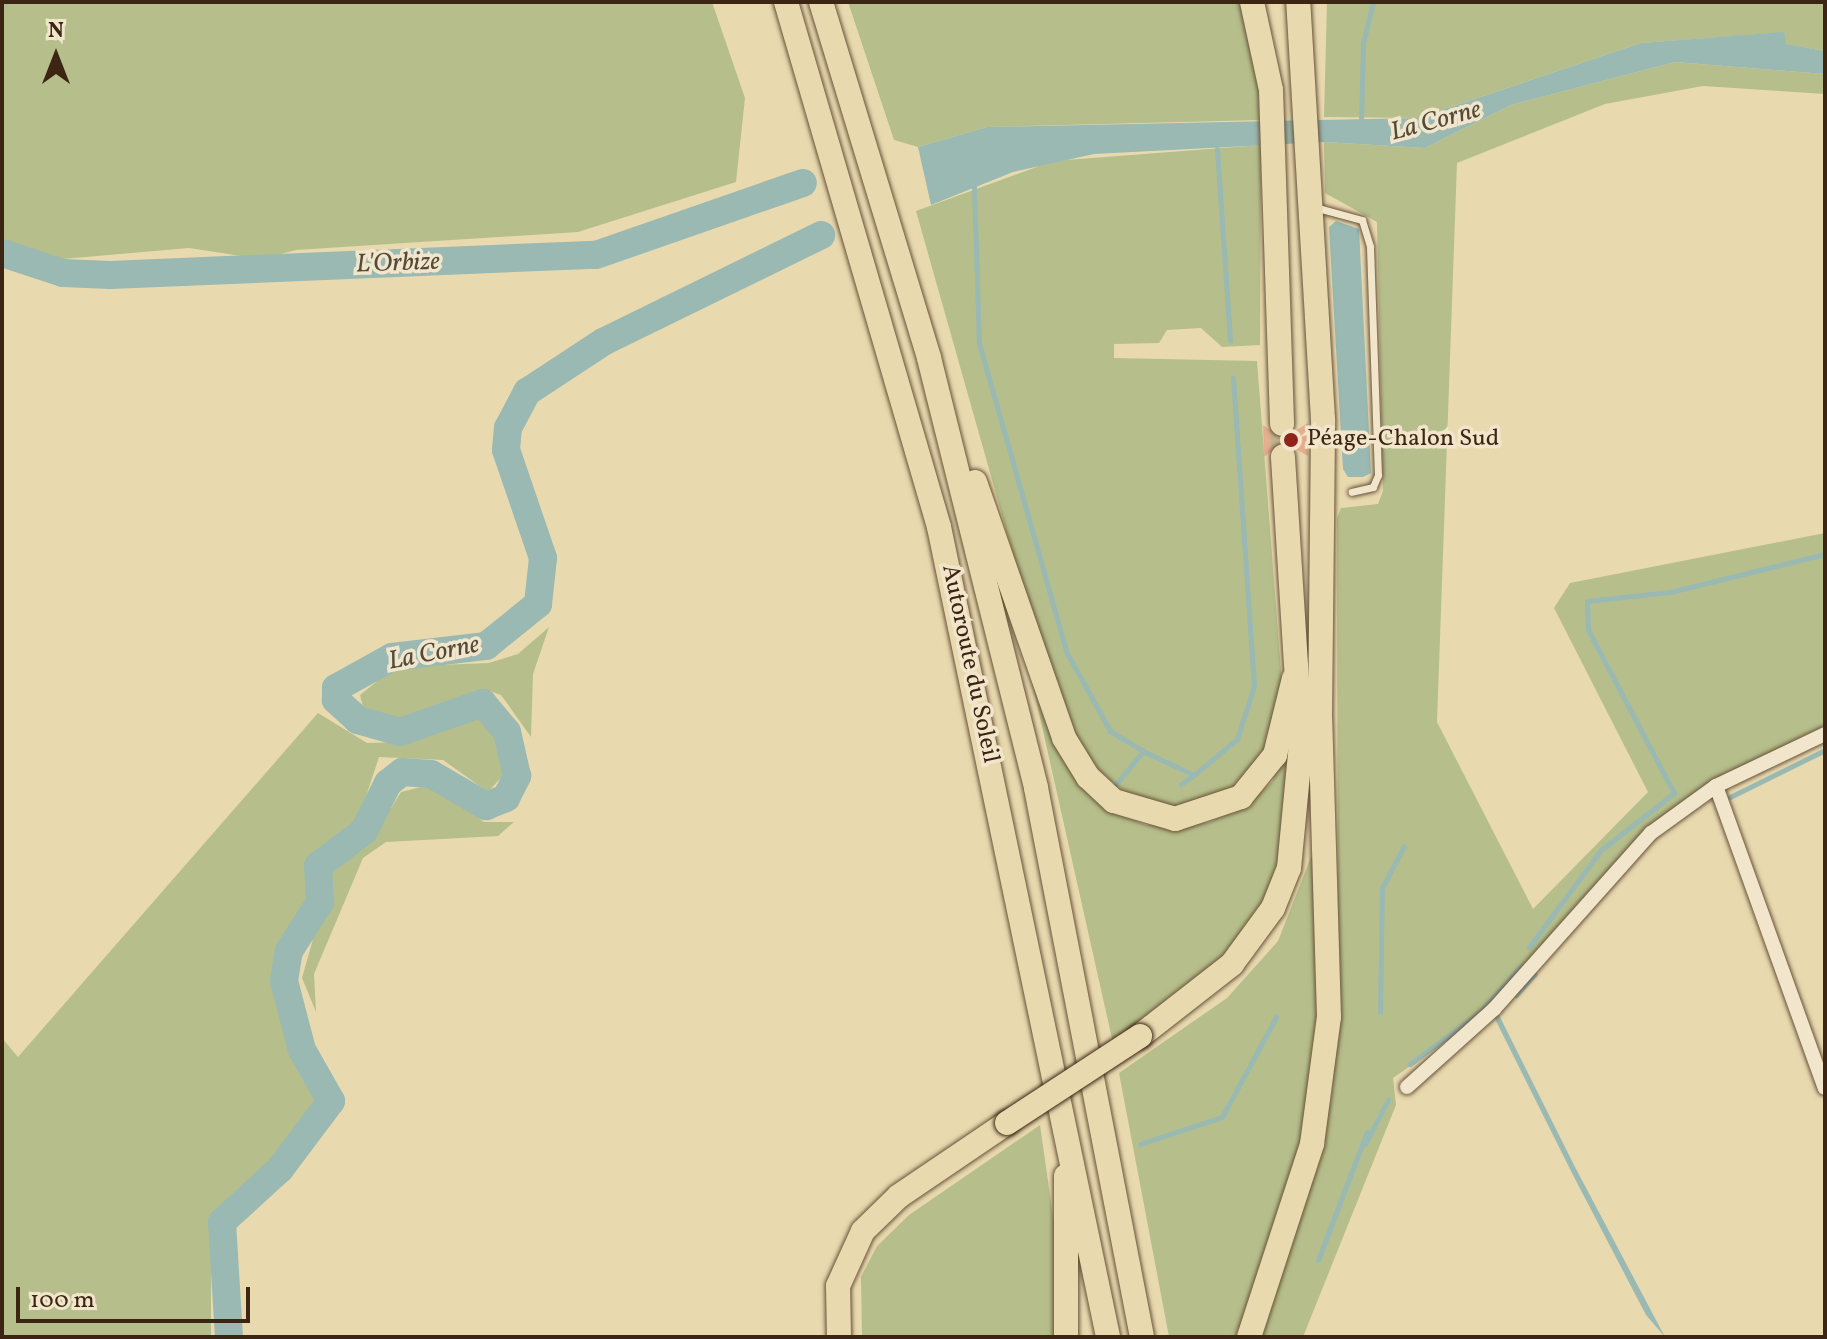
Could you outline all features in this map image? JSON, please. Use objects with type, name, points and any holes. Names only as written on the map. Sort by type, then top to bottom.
[{"type":"highway","name":"Autoroute du Soleil","points":[[786,2],[862,243],[939,527],[1060,1080],[1108,1337]]},
{"type":"highway","name":"Autoroute du Soleil","points":[[821,2],[865,135],[922,335],[1036,788],[1142,1337]]},
{"type":"highway","points":[[1252,2],[1271,90],[1281,424]]},
{"type":"highway","points":[[1249,1337],[1312,1144],[1325,1070],[1320,716],[1323,419],[1304,178],[1298,3]]},
{"type":"highway","points":[[922,335],[1064,738],[1096,786],[1128,808],[1164,818],[1232,803],[1275,755],[1294,678]]},
{"type":"highway","points":[[1140,1041],[1232,964],[1282,889],[1301,789],[1282,456]]},
{"type":"highway","points":[[839,1337],[838,1286],[863,1231],[899,1196],[1008,1128],[1232,979],[1287,904],[1303,852],[1320,716]]},
{"type":"highway","points":[[1060,1080],[1071,1286],[1066,1337]]},
{"type":"highway","points":[[852,1337],[851,1278],[878,1230],[1008,1128]]},
{"type":"street","points":[[1407,1087],[1494,1009],[1651,833],[1716,786],[1825,734]]},
{"type":"street","points":[[1716,786],[1825,1088]]},
{"type":"lane","points":[[1307,206],[1353,215],[1369,238],[1378,475],[1373,487],[1352,492]]},
{"type":"green space","points":[[2,2],[712,2],[745,98],[736,182],[578,232],[296,250],[261,259],[189,248],[51,260],[2,240]]},
{"type":"green space","points":[[848,2],[1239,2],[1255,30],[1262,120],[987,127],[918,147],[894,140]]},
{"type":"green space","points":[[1327,2],[1825,2],[1825,51],[1785,44],[1776,33],[1641,43],[1418,118],[1324,117]]},
{"type":"green space","points":[[1675,62],[1825,74],[1825,94],[1703,86],[1605,104],[1457,163],[1437,722],[1533,909],[1648,792],[1554,608],[1570,583],[1825,533],[1825,732],[1656,822],[1479,1018],[1393,1078],[1396,1105],[1303,1337],[1259,1337],[1331,1100],[1338,1030],[1337,518],[1341,508],[1378,504],[1383,491],[1377,222],[1325,193],[1324,142],[1425,148],[1511,105]]},
{"type":"green space","points":[[1261,145],[1260,345],[1222,347],[1201,328],[1167,330],[1159,343],[1114,344],[1114,358],[1257,361],[1283,697],[1277,730],[1237,792],[1178,808],[1136,801],[1084,758],[1017,568],[916,211],[1053,161]]},
{"type":"green space","points":[[549,627],[533,674],[531,737],[501,695],[483,689],[398,719],[363,707],[360,695],[386,674],[413,666],[489,663],[518,654]]},
{"type":"green space","points":[[1028,664],[1078,779],[1104,809],[1146,825],[1207,823],[1245,807],[1272,782],[1289,744],[1291,820],[1265,913],[1213,971],[1113,1043]]},
{"type":"green space","points":[[318,713],[367,743],[406,742],[477,716],[498,736],[507,771],[488,792],[443,760],[379,757],[356,827],[311,857],[308,895],[279,943],[276,989],[296,1060],[320,1099],[289,1146],[211,1220],[211,1337],[2,1337],[2,1038],[18,1057]]},
{"type":"green space","points":[[421,787],[444,790],[484,822],[514,822],[498,836],[386,842],[363,858],[314,974],[316,1012],[302,978],[332,872],[374,836],[401,792]]},
{"type":"green space","points":[[1313,852],[1319,852],[1317,1087],[1243,1337],[1169,1337],[1119,1073],[1227,998],[1278,941]]},
{"type":"green space","points":[[1040,1125],[1061,1272],[1056,1337],[862,1337],[861,1277],[877,1246],[909,1215]]},
{"type":"water","points":[[1784,32],[1786,44],[1825,51],[1825,74],[1675,62],[1511,105],[1425,148],[1324,142],[1094,154],[1013,172],[931,205],[918,147],[987,127],[1418,118],[1641,43]]},
{"type":"water","points":[[1336,221],[1359,229],[1371,473],[1363,477],[1348,477],[1343,469],[1329,227]]},
{"type":"water","points":[[1498,1013],[1665,1337],[1646,1315],[1573,1175],[1494,1017]]},
{"type":"building","points":[[1308,423],[1308,456],[1283,442],[1264,457],[1263,425],[1282,439]]},
{"type":"waterway","points":[[1361,120],[1363,43],[1373,2]]},
{"type":"waterway","points":[[1217,149],[1230,341]]},
{"type":"waterway","name":"L'Orbize","points":[[2,253],[63,273],[110,275],[596,255],[803,183]]},
{"type":"waterway","points":[[974,187],[979,343],[1067,653],[1110,731],[1143,751]]},
{"type":"waterway","name":"La Corne","points":[[229,1337],[222,1222],[280,1169],[331,1101],[302,1050],[284,981],[289,951],[320,902],[318,866],[364,831],[388,783],[402,772],[431,774],[486,806],[506,798],[517,776],[507,732],[483,703],[400,732],[358,720],[336,700],[336,688],[392,657],[486,646],[538,604],[543,558],[506,450],[508,428],[527,392],[603,342],[821,235]]},
{"type":"waterway","points":[[1194,775],[1237,739],[1254,686],[1233,378]]},
{"type":"waterway","points":[[1529,947],[1601,850],[1674,793],[1588,630],[1587,601],[1670,592],[1825,554]]},
{"type":"waterway","points":[[1730,797],[1825,750]]},
{"type":"waterway","points":[[1116,784],[1143,751],[1194,775],[1181,784]]},
{"type":"waterway","points":[[1380,1012],[1382,888],[1404,846]]},
{"type":"waterway","points":[[1410,1064],[1480,1012],[1521,966]]},
{"type":"waterway","points":[[1516,995],[1535,974]]},
{"type":"waterway","points":[[1140,1144],[1222,1117],[1276,1017]]},
{"type":"waterway","points":[[1365,1144],[1388,1100]]},
{"type":"waterway","points":[[1318,1260],[1367,1132]]},
{"type":"tunnel","points":[[1282,424],[1283,457]]},
{"type":"place","name":"Péage-Chalon Sud","points":[[1291,440]]}]
